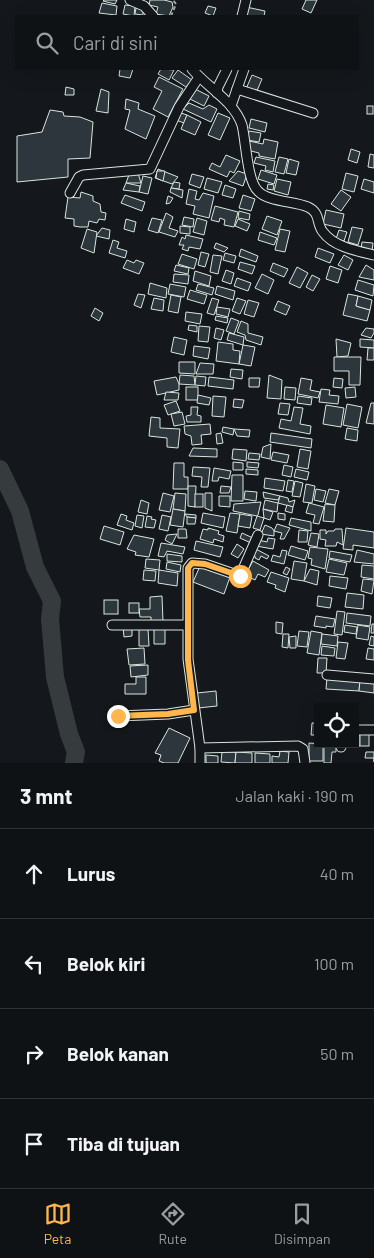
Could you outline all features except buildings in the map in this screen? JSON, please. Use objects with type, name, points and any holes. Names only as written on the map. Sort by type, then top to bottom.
[{"type":"street","points":[[130,0],[144,6],[151,15]]},
{"type":"street","points":[[242,15],[246,0]]},
{"type":"street","points":[[193,70],[238,116],[252,181],[257,191],[266,196],[310,208],[318,217],[321,231],[328,237],[349,248],[374,255]]},
{"type":"street","points":[[217,93],[226,70]]},
{"type":"street","points":[[230,106],[244,70]]},
{"type":"street","points":[[70,193],[79,177],[83,175],[150,168],[179,106],[199,77]]},
{"type":"street","points":[[237,89],[313,113]]},
{"type":"street","points":[[200,763],[200,748],[188,660],[188,568],[192,563],[205,564],[240,576],[258,535]]},
{"type":"street","points":[[112,625],[187,625]]},
{"type":"street","points":[[327,675],[374,679]]},
{"type":"street","points":[[118,716],[168,714],[194,710]]},
{"type":"street","points":[[359,730],[374,730]]},
{"type":"street","points":[[200,748],[298,746],[303,749],[305,763]]},
{"type":"path","points":[[171,15],[176,4],[173,0]]},
{"type":"waterway","points":[[0,469],[20,511],[35,567],[52,601],[50,619],[55,677],[69,734],[76,752],[74,763]]},
{"type":"route","points":[[118,716],[168,714],[194,710],[188,660],[188,568],[192,563],[205,564],[240,576]]}]
